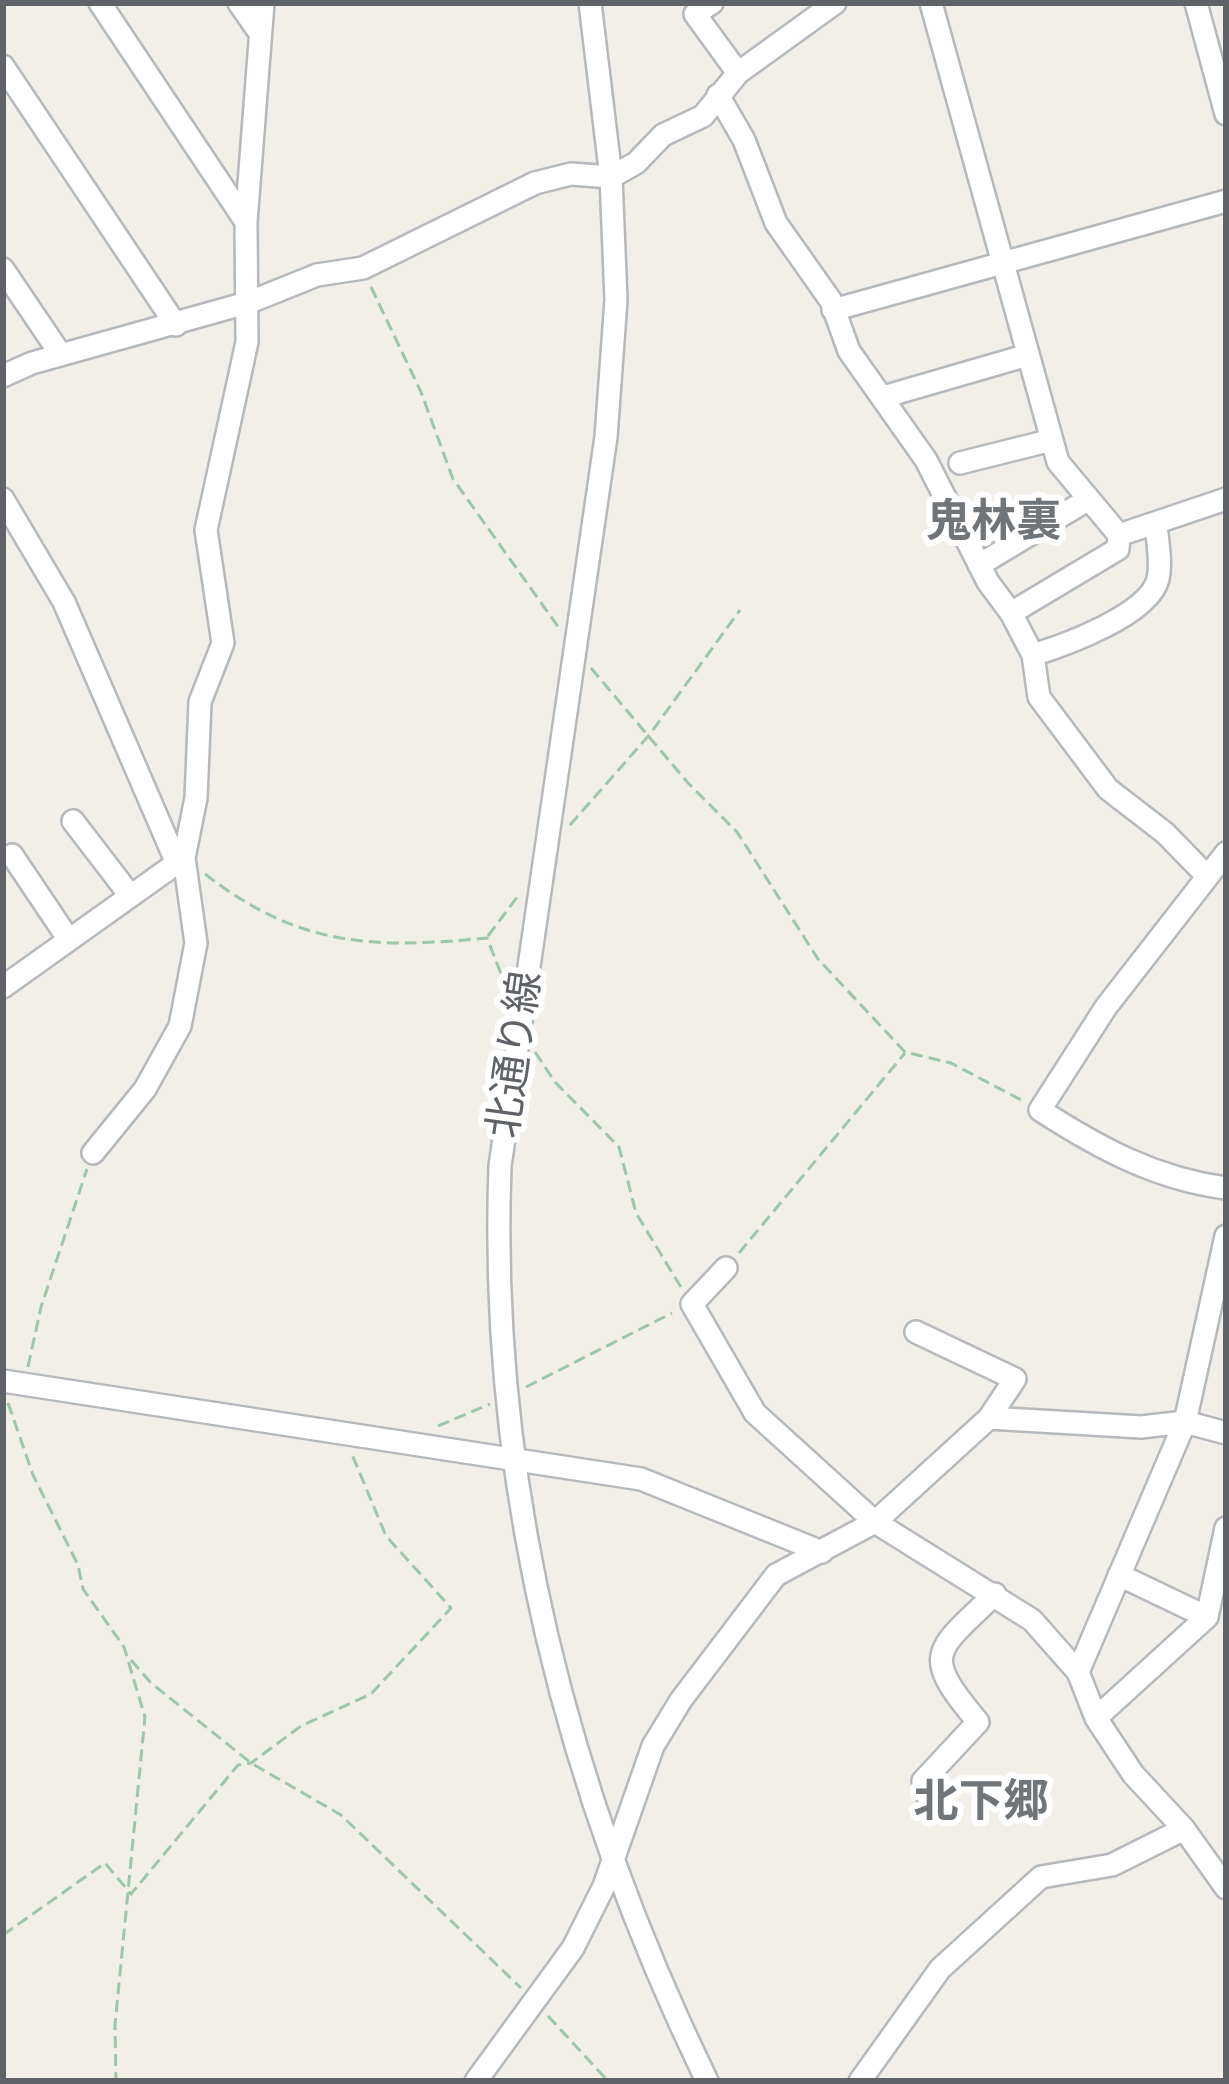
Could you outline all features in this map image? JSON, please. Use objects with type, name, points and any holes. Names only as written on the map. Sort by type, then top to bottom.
[{"type":"street","points":[[100,3],[246,223]]},
{"type":"street","points":[[239,3],[257,28]]},
{"type":"street","points":[[3,987],[180,859],[196,798],[200,702],[223,643],[206,530],[247,342],[246,223],[262,3]]},
{"type":"street","name":"北通り線","points":[[590,3],[611,177],[616,300],[606,437],[500,1166],[498,1237],[514,1460],[530,1569],[564,1708],[611,1863],[654,1973],[706,2081]]},
{"type":"street","points":[[712,3],[695,14],[738,73]]},
{"type":"street","points":[[931,3],[1058,462],[1119,535],[1118,549],[1011,613]]},
{"type":"street","points":[[1196,3],[1226,114]]},
{"type":"street","points":[[3,376],[250,302],[317,275],[363,268],[535,183],[572,175],[611,177],[636,163],[664,135],[703,116],[738,73],[825,6]]},
{"type":"street","points":[[3,66],[176,325]]},
{"type":"street","points":[[718,95],[744,140],[776,223],[833,310],[849,351],[926,460],[979,565],[1011,613],[1033,656],[1039,697],[1108,789],[1165,833],[1205,874]]},
{"type":"street","points":[[833,310],[1226,201]]},
{"type":"street","points":[[3,268],[61,355]]},
{"type":"street","points":[[883,397],[1028,355]]},
{"type":"street","points":[[960,464],[1052,440]]},
{"type":"street","points":[[3,499],[64,602],[180,859],[196,943],[180,1026],[145,1089],[93,1154]]},
{"type":"street","points":[[1119,535],[1226,499]]},
{"type":"street","points":[[979,565],[1090,500]]},
{"type":"street","points":[[1033,656],[1076,642],[1146,601],[1158,579],[1156,523]]},
{"type":"street","points":[[74,821],[129,894]]},
{"type":"street","points":[[1226,853],[1205,874],[1148,958],[1086,1036],[1040,1110],[1091,1143],[1175,1182],[1226,1188]]},
{"type":"street","points":[[12,855],[67,937]]},
{"type":"street","points":[[1078,1672],[1185,1421],[1219,1293],[1226,1236]]},
{"type":"street","points":[[726,1268],[692,1304],[755,1413],[875,1522],[1032,1620],[1078,1672],[1096,1718],[1132,1774],[1224,1878]]},
{"type":"street","points":[[476,2081],[573,1948],[611,1863],[653,1745],[681,1700],[776,1575],[875,1522],[989,1418],[1016,1379],[916,1333]]},
{"type":"street","points":[[10,1385],[641,1479],[822,1552]]},
{"type":"street","points":[[989,1418],[1141,1427],[1185,1421],[1226,1433]]},
{"type":"street","points":[[1096,1718],[1207,1617],[1226,1528]]},
{"type":"street","points":[[1120,1575],[1207,1617]]},
{"type":"street","points":[[933,1811],[923,1781],[978,1722],[944,1681],[944,1644],[994,1594]]},
{"type":"street","points":[[860,2081],[940,1969],[1041,1877],[1112,1864],[1184,1829]]},
{"type":"path","points":[[363,268],[421,392],[453,479],[491,525],[529,591],[688,783],[737,832],[818,959],[905,1052],[951,1064],[1040,1110]]},
{"type":"path","points":[[568,829],[603,781],[650,734],[740,610]]},
{"type":"path","points":[[180,859],[252,910],[346,940],[381,946],[487,938],[521,891]]},
{"type":"path","points":[[487,938],[508,997]]},
{"type":"path","points":[[434,1448],[439,1425],[692,1304],[636,1213],[620,1147],[554,1082],[520,1030]]},
{"type":"path","points":[[726,1268],[905,1052]]},
{"type":"path","points":[[93,1154],[10,1385],[33,1475],[77,1565],[82,1589],[151,1683],[251,1763],[341,1815],[534,2001],[608,2081]]},
{"type":"path","points":[[130,1894],[238,1765],[251,1763],[301,1726],[371,1694],[451,1608],[386,1536],[343,1434]]},
{"type":"path","points":[[116,2081],[115,2025],[146,1717],[128,1657]]},
{"type":"path","points":[[3,1935],[105,1863],[130,1894]]},
{"type":"district","name":"鬼林裏","points":[[994,523]]},
{"type":"district","name":"北下郷","points":[[981,1803]]}]
